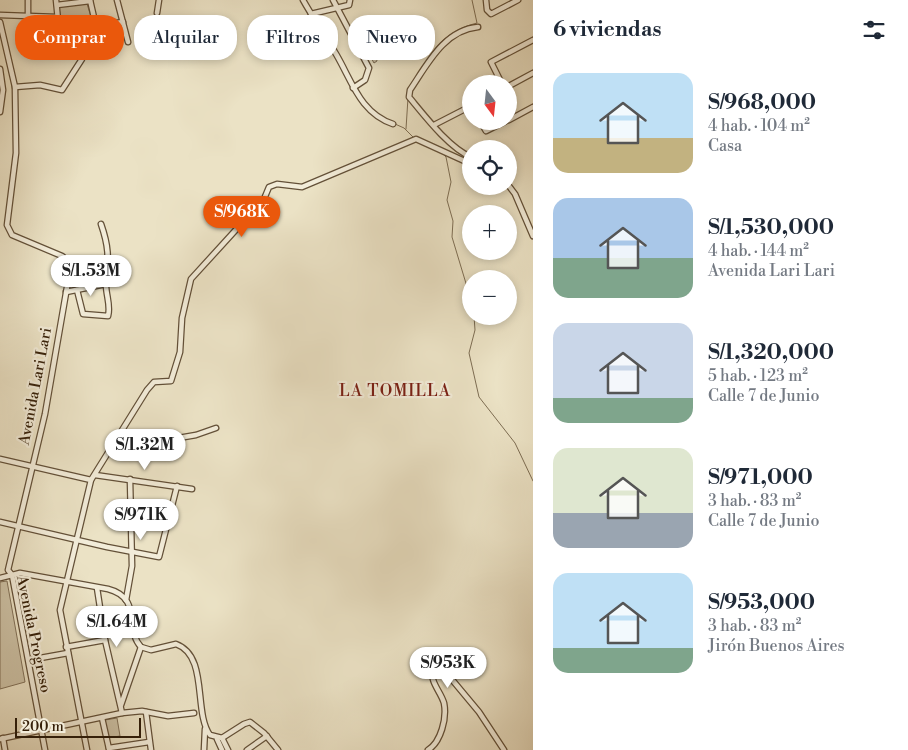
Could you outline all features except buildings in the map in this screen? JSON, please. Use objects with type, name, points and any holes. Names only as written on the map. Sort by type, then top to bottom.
[{"type":"street","points":[[28,0],[28,15]]},
{"type":"street","points":[[117,0],[121,15]]},
{"type":"street","points":[[157,12],[159,0]]},
{"type":"street","points":[[303,0],[337,55],[353,88],[374,116],[394,124]]},
{"type":"street","points":[[333,0],[370,68],[365,80],[353,88]]},
{"type":"street","points":[[311,14],[349,5],[350,0]]},
{"type":"street","points":[[486,0],[487,10],[491,14],[518,0]]},
{"type":"street","points":[[57,3],[90,1],[93,15]]},
{"type":"street","points":[[0,15],[15,16]]},
{"type":"street","name":"Avenida Lari Lari","points":[[0,22],[14,87],[16,154],[7,224],[12,235],[62,256],[68,261],[70,270],[45,414],[32,466]]},
{"type":"street","points":[[124,26],[128,42]]},
{"type":"street","points":[[462,151],[434,125],[409,97],[410,90],[442,44],[459,33],[478,26]]},
{"type":"street","points":[[498,75],[491,62],[533,40]]},
{"type":"street","points":[[14,87],[40,85],[62,90],[81,60]]},
{"type":"street","points":[[0,69],[3,90],[0,112]]},
{"type":"street","points":[[518,81],[533,73]]},
{"type":"street","points":[[518,114],[533,107]]},
{"type":"street","points":[[434,125],[462,111]]},
{"type":"street","points":[[87,750],[60,612],[65,582],[91,480],[138,402],[154,382],[171,381],[180,352],[182,318],[190,279],[264,199],[269,187],[277,184],[302,187],[416,138],[462,160]]},
{"type":"street","points":[[515,195],[533,236]]},
{"type":"street","points":[[77,290],[83,314],[108,316],[106,284],[109,275],[109,252],[101,224]]},
{"type":"street","points":[[66,292],[106,284]]},
{"type":"street","points":[[109,450],[196,436],[216,428]]},
{"type":"street","points":[[1,461],[32,466],[91,480]]},
{"type":"street","name":"Avenida Progreso","points":[[32,466],[8,570],[12,575],[45,750]]},
{"type":"street","points":[[95,475],[192,489]]},
{"type":"street","points":[[126,600],[132,566],[130,479]]},
{"type":"street","points":[[0,522],[76,540],[159,556],[177,486]]},
{"type":"street","points":[[0,578],[20,573],[118,592],[126,600],[132,613],[140,647],[120,705]]},
{"type":"street","points":[[97,588],[105,640],[122,713]]},
{"type":"street","points":[[66,647],[105,640]]},
{"type":"street","points":[[140,647],[151,650],[174,644],[186,650],[195,666],[208,734],[219,738],[228,750]]},
{"type":"street","points":[[29,660],[68,653]]},
{"type":"street","points":[[428,750],[438,740],[443,718],[443,702],[432,677],[433,667],[439,664],[476,708],[504,750]]},
{"type":"street","points":[[146,712],[151,750]]},
{"type":"street","points":[[5,750],[2,739],[122,713],[146,712],[168,716],[194,713]]},
{"type":"street","points":[[102,718],[109,749],[149,742]]},
{"type":"street","points":[[219,738],[247,722],[257,726],[278,750]]},
{"type":"street","points":[[204,750],[205,725]]},
{"type":"street","points":[[247,750],[267,736]]},
{"type":"street","points":[[219,738],[222,750]]},
{"type":"shaded area","points":[[87,4],[90,15],[60,15],[59,7]]},
{"type":"shaded area","points":[[7,581],[25,682],[0,689],[0,582]]},
{"type":"shaded area","points":[[117,718],[120,736],[108,738],[105,720]]},
{"type":"waterway","points":[[435,49],[450,35],[477,23],[472,0]]},
{"type":"waterway","points":[[409,89],[417,76]]},
{"type":"waterway","points":[[357,90],[366,103]]},
{"type":"waterway","points":[[406,129],[408,98]]},
{"type":"waterway","points":[[395,124],[404,128],[413,137]]},
{"type":"waterway","points":[[441,152],[446,157],[451,182],[447,200],[453,221],[452,237],[462,270]]},
{"type":"waterway","points":[[475,325],[469,353],[479,397],[515,443],[533,481]]},
{"type":"district","name":"LA TOMILLA","points":[[395,390]]}]
